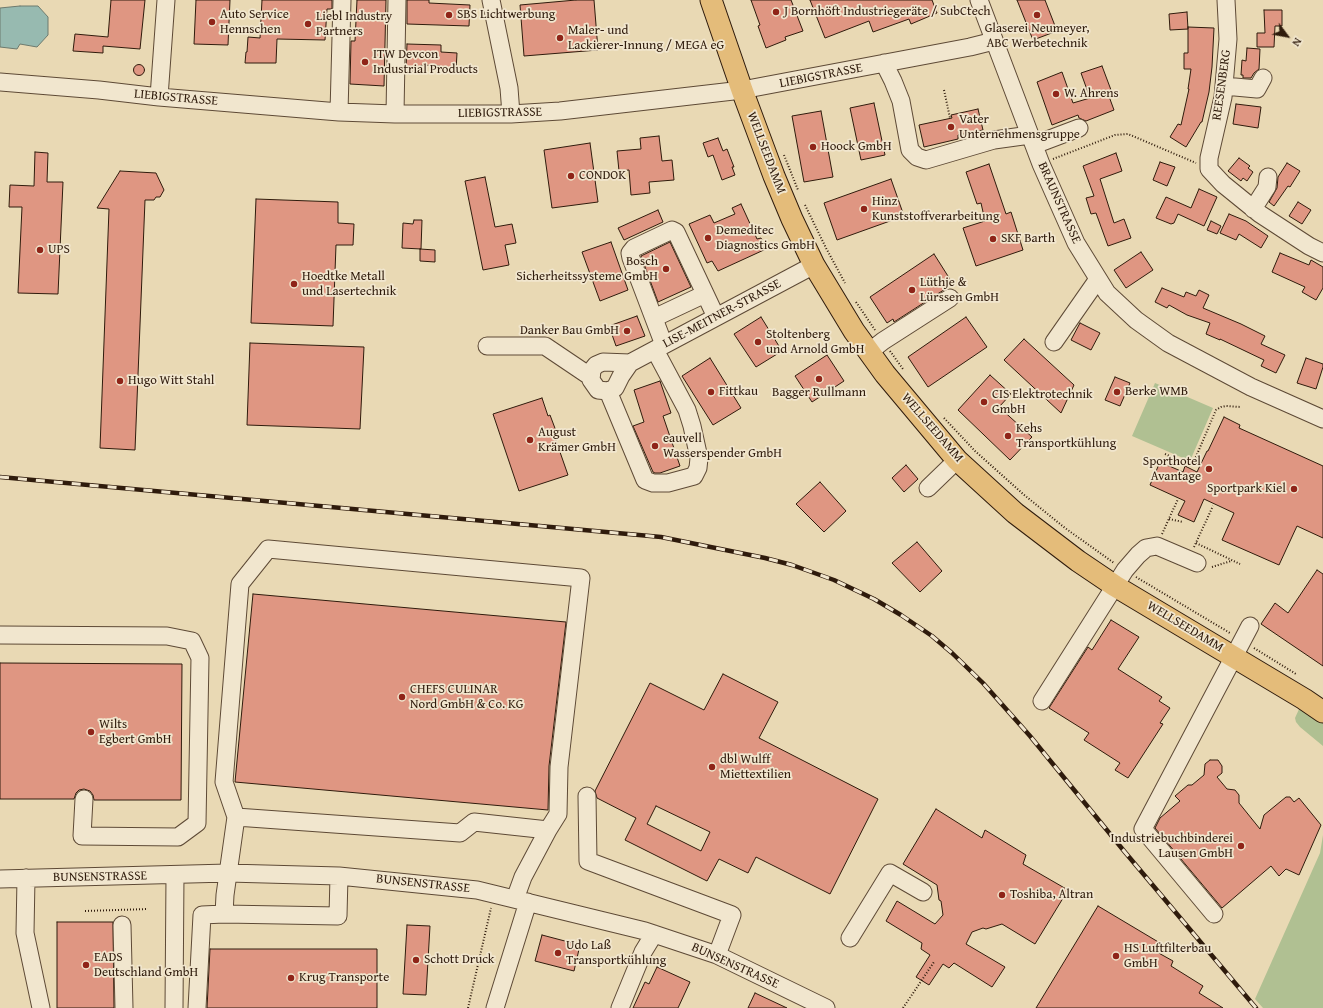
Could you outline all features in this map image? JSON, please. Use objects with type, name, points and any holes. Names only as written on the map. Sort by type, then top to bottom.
[{"type":"main road","name":"WELLSEEDAMM","points":[[711,0],[742,90],[777,183],[814,265],[854,331],[876,346],[885,374],[958,460],[1015,513],[1078,561],[1120,578],[1242,642],[1304,699],[1323,712]]},
{"type":"street","points":[[159,97],[166,0]]},
{"type":"street","points":[[338,112],[342,0]]},
{"type":"street","points":[[395,114],[397,0]]},
{"type":"street","points":[[491,0],[509,88],[511,114]]},
{"type":"street","name":"BRAUNSTRASSE","points":[[979,0],[1041,164],[1076,243],[1107,293],[1136,320],[1168,343],[1250,387],[1323,420]]},
{"type":"street","name":"REESENBERG","points":[[1209,169],[1209,158],[1223,98],[1228,39],[1226,0]]},
{"type":"street","name":"LIEBIGSTRASSE","points":[[0,82],[338,112],[395,114],[511,114],[560,111],[742,90],[884,64],[994,41]]},
{"type":"street","points":[[884,64],[893,80],[901,101],[910,150],[917,157],[926,160],[994,140],[1032,140],[1079,128]]},
{"type":"street","points":[[1224,86],[1257,90],[1263,78]]},
{"type":"street","points":[[1209,169],[1223,184],[1253,209],[1309,246],[1323,253]]},
{"type":"street","points":[[1253,209],[1267,187],[1268,177]]},
{"type":"street","points":[[487,346],[545,346],[591,377],[591,380],[598,390],[608,391],[645,480],[653,483],[668,483],[694,476],[698,468],[700,458],[687,410],[660,348],[654,318],[630,253],[634,248],[672,230],[676,232],[716,317]]},
{"type":"street","name":"LISE-MEITNER-STRASSE","points":[[591,377],[592,370],[596,365],[603,362],[630,363],[814,265]]},
{"type":"street","points":[[1054,342],[1098,279]]},
{"type":"street","points":[[654,318],[705,294]]},
{"type":"street","points":[[876,346],[950,298]]},
{"type":"street","name":"LISE-MEITNER-STRASSE","points":[[608,391],[615,388],[630,363]]},
{"type":"street","points":[[928,488],[958,460]]},
{"type":"street","points":[[1042,701],[1120,578],[1138,555],[1146,548],[1157,546],[1200,563]]},
{"type":"street","points":[[224,914],[225,895],[236,817],[224,782],[240,584],[268,549],[580,578],[559,767],[558,814],[548,830],[524,877],[521,900],[495,1008]]},
{"type":"street","points":[[0,635],[167,636],[192,641],[200,658],[197,823],[178,837],[82,836],[84,800]]},
{"type":"street","points":[[1214,914],[1143,829],[1242,642]]},
{"type":"street","points":[[587,796],[588,861],[732,915],[717,955]]},
{"type":"street","points":[[236,817],[460,833],[474,822],[548,830]]},
{"type":"street","points":[[850,938],[890,873],[923,892]]},
{"type":"street","name":"BUNSENSTRASSE","points":[[0,878],[228,874],[339,876],[477,890],[654,934],[717,955],[826,1008]]},
{"type":"street","points":[[174,1008],[175,875]]},
{"type":"street","points":[[197,1008],[202,915],[338,916],[339,876]]},
{"type":"street","points":[[26,878],[25,933],[41,1008]]},
{"type":"street","points":[[122,925],[124,1008]]},
{"type":"street","points":[[620,1008],[643,952],[654,934]]},
{"type":"path","points":[[944,90],[950,118]]},
{"type":"path","points":[[1041,164],[1115,136],[1128,134],[1209,169]]},
{"type":"path","points":[[784,154],[801,196]]},
{"type":"path","points":[[804,203],[847,287]]},
{"type":"path","points":[[855,300],[876,346],[906,372]]},
{"type":"path","points":[[1165,454],[1192,466],[1216,410],[1220,407],[1226,406],[1242,407]]},
{"type":"path","points":[[941,415],[975,451],[1023,494],[1065,528],[1120,578],[1242,642],[1298,676]]},
{"type":"path","points":[[1157,546],[1178,499]]},
{"type":"path","points":[[1213,506],[1196,543],[1200,563],[1232,561]]},
{"type":"path","points":[[1169,519],[1183,522]]},
{"type":"path","points":[[1196,543],[1240,564]]},
{"type":"path","points":[[468,1008],[494,893]]},
{"type":"path","points":[[85,911],[148,909]]},
{"type":"path","points":[[903,1008],[934,962]]},
{"type":"green space","points":[[1155,383],[1213,408],[1190,461],[1132,436]]},
{"type":"green space","points":[[1300,707],[1323,722],[1323,746],[1296,722],[1295,718]]},
{"type":"green space","points":[[1323,835],[1323,1008],[1263,1008],[1255,999],[1320,853]]},
{"type":"water","points":[[38,6],[48,17],[48,35],[37,47],[20,44],[17,49],[0,47],[0,8]]},
{"type":"building","points":[[111,0],[145,0],[140,49],[103,46],[103,53],[73,51],[75,34],[108,37]]},
{"type":"building","name":"Auto Service Hennschen","points":[[196,0],[230,0],[228,45],[194,44]]},
{"type":"building","points":[[262,0],[332,0],[332,9],[327,9],[325,40],[277,39],[276,63],[245,63],[248,37],[260,38]]},
{"type":"building","name":"ITW Devcon Industrial Products","points":[[357,0],[386,0],[384,86],[350,84],[351,41],[355,41]]},
{"type":"building","name":"SBS Lichtwerbung","points":[[407,0],[429,0],[429,3],[470,5],[469,26],[407,24]]},
{"type":"building","name":"Maler- und Lackierer-Innung / MEGA eG","points":[[576,0],[594,0],[598,50],[524,56],[520,5]]},
{"type":"building","name":"J Bornhöft Industriegeräte / SubCtech","points":[[751,0],[791,0],[803,31],[785,37],[786,40],[766,48]]},
{"type":"building","points":[[810,0],[932,0],[937,13],[911,24],[909,19],[873,32],[869,21],[825,38]]},
{"type":"building","name":"Glaserei Neumeyer, ABC Werbetechnik","points":[[1017,0],[1045,0],[1057,31],[1033,40]]},
{"type":"building","points":[[1264,10],[1282,10],[1282,26],[1275,26],[1274,47],[1257,47],[1257,33],[1265,33]]},
{"type":"building","points":[[1187,12],[1188,29],[1170,30],[1169,14]]},
{"type":"building","points":[[1188,27],[1214,28],[1209,92],[1202,122],[1186,147],[1170,137],[1178,124],[1181,125],[1189,89],[1191,69],[1184,69],[1184,53],[1188,53]]},
{"type":"building","points":[[407,44],[441,45],[441,52],[457,53],[456,71],[440,70],[440,66],[422,65],[408,74],[408,69],[406,69]]},
{"type":"building","points":[[1247,48],[1260,49],[1259,69],[1251,78],[1243,78],[1243,75],[1241,75],[1242,60],[1246,61]]},
{"type":"building","points":[[139,64],[143,66],[145,70],[143,74],[139,76],[135,74],[133,70],[135,66]]},
{"type":"building","name":"W. Ahrens","points":[[1102,66],[1111,90],[1107,91],[1114,110],[1086,121],[1079,118],[1078,115],[1052,125],[1037,82],[1062,72],[1073,103],[1090,98],[1081,73]]},
{"type":"building","points":[[874,103],[885,155],[861,160],[850,108]]},
{"type":"building","points":[[1236,104],[1261,107],[1258,128],[1233,124]]},
{"type":"building","name":"Vater Unternehmensgruppe","points":[[978,109],[983,130],[958,135],[958,139],[924,147],[919,125],[952,118],[951,115]]},
{"type":"building","name":"Hoock GmbH","points":[[821,111],[833,177],[804,182],[792,116]]},
{"type":"building","points":[[659,136],[662,161],[672,160],[674,180],[649,182],[650,193],[631,195],[629,170],[619,171],[617,151],[641,149],[640,138]]},
{"type":"building","points":[[718,138],[723,151],[727,149],[734,167],[732,167],[735,175],[722,180],[713,155],[708,157],[703,143]]},
{"type":"building","name":"CONDOK","points":[[590,143],[598,202],[552,208],[544,150]]},
{"type":"building","name":"UPS","points":[[35,152],[48,153],[47,182],[63,182],[58,294],[18,293],[22,207],[9,207],[10,185],[34,186]]},
{"type":"building","points":[[1116,153],[1122,171],[1100,179],[1114,223],[1124,219],[1131,238],[1108,246],[1096,213],[1091,214],[1086,198],[1094,196],[1083,166]]},
{"type":"building","points":[[1239,158],[1250,166],[1248,168],[1253,172],[1247,181],[1243,178],[1241,181],[1228,171]]},
{"type":"building","points":[[1160,162],[1175,167],[1167,186],[1153,180]]},
{"type":"building","points":[[1287,163],[1300,171],[1290,187],[1288,186],[1274,206],[1269,202],[1277,188],[1278,177]]},
{"type":"building","name":"SKF Barth","points":[[989,164],[1006,214],[1011,212],[1023,250],[976,266],[963,228],[985,221],[981,203],[977,204],[966,172]]},
{"type":"building","name":"Hugo Witt Stahl","points":[[120,171],[156,173],[164,190],[160,197],[156,197],[154,200],[145,200],[135,450],[100,448],[109,209],[97,208]]},
{"type":"building","points":[[485,177],[495,227],[512,224],[516,243],[505,245],[509,265],[483,270],[465,181]]},
{"type":"building","name":"Hinz Kunststoffverarbeitung","points":[[891,179],[904,216],[837,240],[824,203]]},
{"type":"building","points":[[1199,189],[1217,197],[1204,226],[1178,214],[1174,223],[1171,224],[1156,218],[1166,197],[1191,208]]},
{"type":"building","name":"Hoedtke Metall und Lasertechnik","points":[[256,199],[338,202],[338,223],[354,224],[353,245],[336,245],[333,326],[251,323]]},
{"type":"building","points":[[1298,202],[1311,210],[1302,224],[1289,216]]},
{"type":"building","name":"Demeditec Diagnostics GmbH","points":[[741,204],[757,239],[761,238],[766,249],[718,271],[712,261],[707,263],[689,224],[710,215],[714,223],[735,214],[732,208]]},
{"type":"building","points":[[658,210],[663,222],[624,240],[618,228]]},
{"type":"building","points":[[1229,214],[1246,221],[1268,236],[1261,248],[1239,234],[1236,240],[1220,233]]},
{"type":"building","points":[[414,220],[422,220],[421,249],[402,248],[403,223],[413,224]]},
{"type":"building","points":[[1211,221],[1221,226],[1217,234],[1207,230]]},
{"type":"building","points":[[611,242],[628,290],[600,301],[582,252]]},
{"type":"building","name":"Bosch Sicherheitssysteme GmbH","points":[[670,242],[691,287],[658,302],[641,256]]},
{"type":"building","points":[[420,249],[435,250],[435,262],[420,261]]},
{"type":"building","points":[[1141,252],[1153,270],[1126,288],[1114,270]]},
{"type":"building","points":[[1280,253],[1309,265],[1311,260],[1323,267],[1323,288],[1316,300],[1302,292],[1305,287],[1272,272]]},
{"type":"building","name":"Lüthje & Lürssen GmbH","points":[[934,254],[953,284],[894,322],[893,319],[887,323],[870,297]]},
{"type":"building","points":[[1162,288],[1184,297],[1186,292],[1196,296],[1199,290],[1209,295],[1203,308],[1265,336],[1261,344],[1285,355],[1276,373],[1261,366],[1264,360],[1206,334],[1210,323],[1187,315],[1169,305],[1167,308],[1155,302]]},
{"type":"building","name":"Danker Bau GmbH","points":[[637,316],[645,336],[616,346],[609,326]]},
{"type":"building","name":"Stoltenberg und Arnold GmbH","points":[[761,317],[782,351],[756,367],[734,334]]},
{"type":"building","name":"Lüthje & Lürssen GmbH","points":[[966,317],[987,347],[928,387],[908,357]]},
{"type":"building","points":[[1080,323],[1100,333],[1091,350],[1071,340]]},
{"type":"building","points":[[1024,339],[1074,385],[1061,413],[1004,360]]},
{"type":"building","points":[[250,343],[364,347],[360,429],[247,425]]},
{"type":"building","name":"Bagger Rullmann","points":[[827,355],[844,381],[812,402],[795,376]]},
{"type":"building","name":"Fittkau","points":[[710,358],[741,408],[713,425],[682,376]]},
{"type":"building","points":[[1306,358],[1323,364],[1316,389],[1297,383]]},
{"type":"building","points":[[990,375],[1011,394],[999,407],[1032,437],[1010,460],[958,410]]},
{"type":"building","name":"Berke WMB","points":[[1115,377],[1130,383],[1120,406],[1105,400]]},
{"type":"building","name":"eauvell Wasserspender GmbH","points":[[660,381],[671,413],[663,416],[680,466],[660,473],[655,473],[653,472],[633,426],[644,422],[634,390]]},
{"type":"building","name":"August Krämer GmbH","points":[[542,398],[548,416],[550,415],[556,431],[553,432],[568,475],[519,491],[493,414]]},
{"type":"building","points":[[1224,417],[1240,425],[1239,428],[1323,466],[1323,538],[1297,526],[1279,565],[1222,540],[1234,513],[1204,499],[1194,522],[1178,515],[1185,501],[1150,485],[1160,462],[1183,472],[1185,466],[1197,472]]},
{"type":"building","points":[[906,465],[918,479],[904,492],[892,478]]},
{"type":"building","points":[[820,482],[846,511],[824,532],[796,504]]},
{"type":"building","points":[[917,542],[942,571],[920,592],[892,563]]},
{"type":"building","points":[[1317,570],[1323,574],[1323,666],[1261,624],[1275,603],[1288,613]]},
{"type":"building","name":"CHEFS CULINAR Nord GmbH & Co. KG","points":[[253,594],[566,622],[549,766],[548,810],[235,782]]},
{"type":"building","points":[[1111,620],[1139,637],[1118,669],[1162,697],[1159,701],[1170,708],[1160,723],[1163,724],[1128,778],[1115,770],[1120,763],[1084,740],[1089,733],[1049,708],[1088,647],[1092,650]]},
{"type":"building","name":"Wilts Egbert GmbH","points":[[0,663],[182,664],[181,800],[94,800],[90,791],[84,789],[79,790],[76,793],[74,799],[0,799]]},
{"type":"building","name":"dbl Wulff Miettextilien","points":[[723,674],[778,702],[759,738],[878,799],[830,894],[756,857],[748,873],[719,859],[707,881],[625,840],[636,818],[597,798],[595,791],[650,683],[704,710]],"holes":[[[656,806],[710,832],[701,851],[647,824]]]},
{"type":"building","name":"Industriebuchbinderei Lausen GmbH","points":[[1210,760],[1218,760],[1222,766],[1222,773],[1217,777],[1227,789],[1235,790],[1239,795],[1239,803],[1260,829],[1264,815],[1286,797],[1290,797],[1294,802],[1299,798],[1321,825],[1299,875],[1286,869],[1279,876],[1271,866],[1222,908],[1155,828],[1160,818],[1180,801],[1175,796],[1188,785],[1192,785],[1204,775],[1205,764]]},
{"type":"building","name":"Toshiba, Altran","points":[[936,809],[982,838],[985,830],[1026,855],[1023,864],[1068,890],[1035,944],[1002,924],[972,932],[966,944],[1005,967],[992,987],[954,963],[949,968],[943,964],[929,985],[916,977],[930,955],[921,949],[922,943],[886,921],[897,901],[935,924],[943,915],[937,885],[903,864]]},
{"type":"building","name":"HS Luftfilterbau GmbH","points":[[1098,906],[1160,943],[1155,951],[1173,961],[1171,966],[1203,986],[1199,993],[1223,1008],[1036,1008]]},
{"type":"building","name":"EADS Deutschland GmbH","points":[[57,922],[113,922],[114,1008],[57,1008]]},
{"type":"building","name":"Schott Druck","points":[[407,925],[430,926],[426,995],[403,994]]},
{"type":"building","name":"Udo Laß Transportkühlung","points":[[542,935],[580,945],[574,971],[535,961]]},
{"type":"building","name":"Krug Transporte","points":[[210,949],[377,949],[377,1008],[207,1008]]},
{"type":"building","points":[[657,967],[690,982],[678,1008],[633,1008],[645,982],[649,984]]},
{"type":"building","points":[[755,993],[787,1008],[748,1008]]},
{"type":"railway","points":[[0,477],[661,537],[765,558],[792,565],[834,580],[874,599],[932,636],[983,683],[1030,736],[1256,1008]]},
{"type":"place","name":"J Bornhöft Industriegeräte / SubCtech","points":[[776,12]]},
{"type":"place","name":"SBS Lichtwerbung","points":[[449,15]]},
{"type":"place","name":"Glaserei Neumeyer, ABC Werbetechnik","points":[[1037,15]]},
{"type":"place","name":"Auto Service Hennschen","points":[[212,22]]},
{"type":"place","name":"Liebl Industry Partners","points":[[308,24]]},
{"type":"place","name":"Maler- und Lackierer-Innung / MEGA eG","points":[[560,38]]},
{"type":"place","name":"ITW Devcon Industrial Products","points":[[365,62]]},
{"type":"place","name":"W. Ahrens","points":[[1056,94]]},
{"type":"place","name":"Vater Unternehmensgruppe","points":[[951,127]]},
{"type":"place","name":"Hoock GmbH","points":[[813,147]]},
{"type":"place","name":"CONDOK","points":[[571,176]]},
{"type":"place","name":"Hinz Kunststoffverarbeitung","points":[[864,209]]},
{"type":"place","name":"Demeditec Diagnostics GmbH","points":[[708,238]]},
{"type":"place","name":"SKF Barth","points":[[993,239]]},
{"type":"place","name":"UPS","points":[[40,250]]},
{"type":"place","name":"Bosch Sicherheitssysteme GmbH","points":[[666,269]]},
{"type":"place","name":"Hoedtke Metall und Lasertechnik","points":[[294,284]]},
{"type":"place","name":"Lüthje & Lürssen GmbH","points":[[912,290]]},
{"type":"place","name":"Danker Bau GmbH","points":[[627,331]]},
{"type":"place","name":"Stoltenberg und Arnold GmbH","points":[[758,342]]},
{"type":"place","name":"Bagger Rullmann","points":[[819,379]]},
{"type":"place","name":"Hugo Witt Stahl","points":[[120,381]]},
{"type":"place","name":"Fittkau","points":[[711,392]]},
{"type":"place","name":"Berke WMB","points":[[1117,392]]},
{"type":"place","name":"CIS Elektrotechnik GmbH","points":[[984,402]]},
{"type":"place","name":"Kehs Transportkühlung","points":[[1008,436]]},
{"type":"place","name":"August Krämer GmbH","points":[[530,440]]},
{"type":"place","name":"eauvell Wasserspender GmbH","points":[[655,446]]},
{"type":"place","name":"Sporthotel Avantage","points":[[1209,469]]},
{"type":"place","name":"Sportpark Kiel","points":[[1294,489]]},
{"type":"place","name":"CHEFS CULINAR Nord GmbH & Co. KG","points":[[402,697]]},
{"type":"place","name":"Wilts Egbert GmbH","points":[[91,732]]},
{"type":"place","name":"dbl Wulff Miettextilien","points":[[712,767]]},
{"type":"place","name":"Industriebuchbinderei Lausen GmbH","points":[[1241,846]]},
{"type":"place","name":"Toshiba, Altran","points":[[1002,895]]},
{"type":"place","name":"Udo Laß Transportkühlung","points":[[558,953]]},
{"type":"place","name":"HS Luftfilterbau GmbH","points":[[1116,956]]},
{"type":"place","name":"Schott Druck","points":[[416,960]]},
{"type":"place","name":"EADS Deutschland GmbH","points":[[86,965]]},
{"type":"place","name":"Krug Transporte","points":[[291,978]]}]
